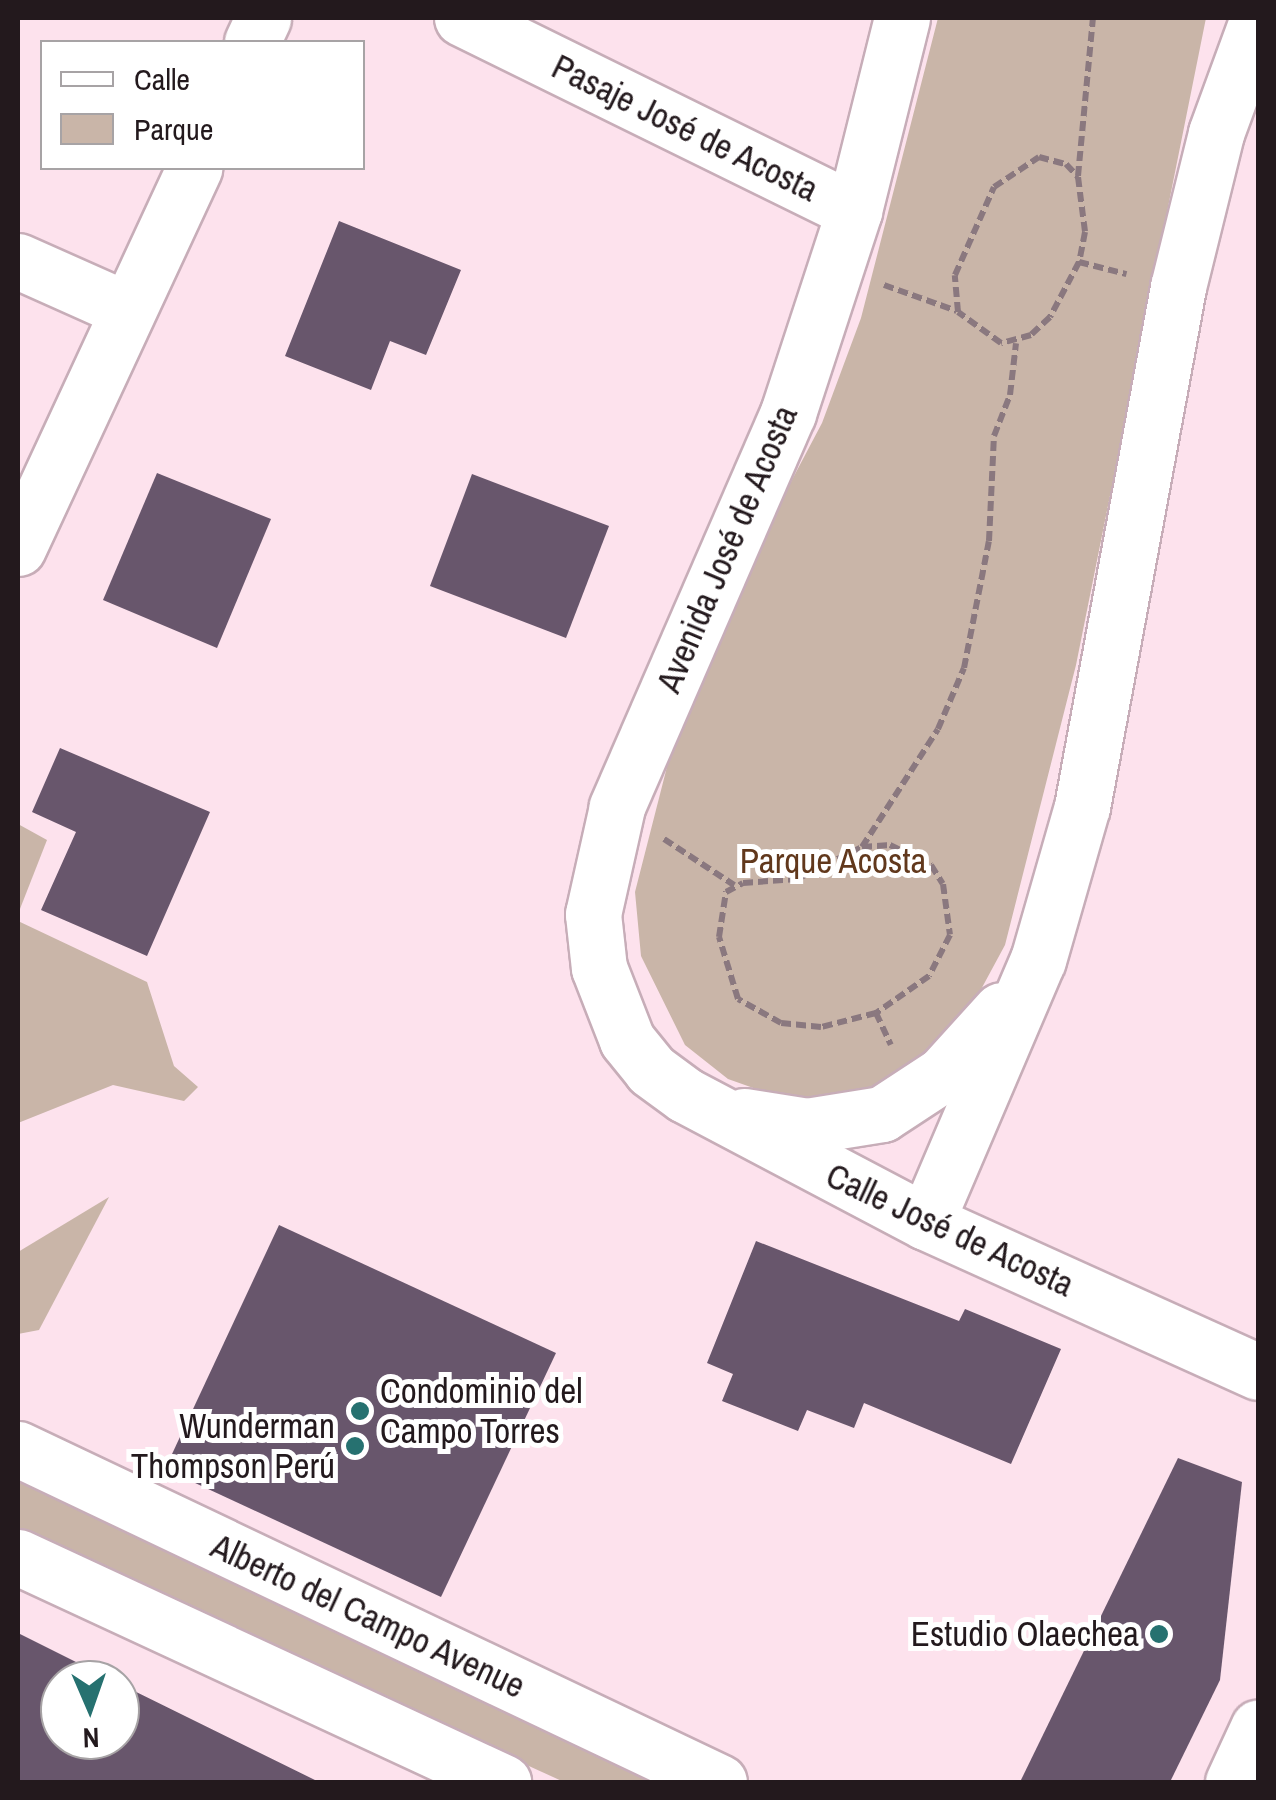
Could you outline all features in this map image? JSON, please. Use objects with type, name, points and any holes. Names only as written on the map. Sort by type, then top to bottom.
[{"type":"street","name":"Pasaje José de Acosta","points":[[462,18],[854,211]]},
{"type":"street","name":"Avenida José de Acosta","points":[[668,1082],[627,1040],[599,968],[592,914],[617,807],[788,414],[854,211],[902,18]]},
{"type":"street","points":[[926,1222],[1038,960],[1111,674],[1178,287],[1216,133],[1258,18]]},
{"type":"street","points":[[18,548],[193,170]]},
{"type":"street","points":[[18,260],[128,310]]},
{"type":"street","points":[[668,1082],[730,1113],[807,1126],[882,1114],[944,1074],[1038,960]]},
{"type":"street","name":"Calle José de Acosta","points":[[668,1082],[926,1222],[1258,1372]]},
{"type":"street","name":"Alberto del Campo Avenue","points":[[18,1449],[719,1782]]},
{"type":"street","points":[[18,1557],[503,1782]]},
{"type":"street","points":[[1232,1782],[1258,1728]]},
{"type":"path","points":[[862,846],[938,729],[964,668],[989,541],[994,436],[1010,395],[1016,343],[1050,316],[1079,262],[1085,232],[1078,177],[1093,18]]},
{"type":"path","points":[[958,312],[954,275],[994,188],[1038,157],[1066,164],[1078,177]]},
{"type":"path","points":[[836,267],[958,312],[987,338],[1016,343]]},
{"type":"path","points":[[617,807],[734,886],[797,879],[862,846],[890,845],[931,865],[950,910],[950,935],[929,976],[876,1013],[844,1024],[798,1027],[738,999],[719,936],[720,910],[734,886]]},
{"type":"green space","name":"Parque Acosta","points":[[938,18],[1206,18],[1076,665],[1005,945],[958,1032],[887,1083],[830,1099],[779,1097],[728,1079],[685,1045],[641,956],[635,892],[692,669],[822,423],[861,318]]},
{"type":"green space","points":[[18,824],[47,840],[18,914]]},
{"type":"green space","points":[[18,921],[147,982],[174,1066],[198,1087],[184,1101],[113,1085],[18,1123]]},
{"type":"green space","points":[[109,1197],[39,1330],[18,1334],[18,1252]]},
{"type":"green space","points":[[18,1459],[696,1782],[564,1782],[18,1534]]},
{"type":"building","points":[[339,221],[461,270],[426,355],[390,341],[371,390],[285,356]]},
{"type":"building","points":[[157,473],[271,519],[217,648],[103,600]]},
{"type":"building","points":[[472,474],[609,526],[566,638],[430,586]]},
{"type":"building","points":[[60,748],[210,812],[147,956],[41,910],[76,832],[32,812]]},
{"type":"building","name":"Condominio del Campo Torres","points":[[279,1225],[556,1353],[441,1597],[165,1469]]},
{"type":"building","points":[[756,1241],[959,1321],[965,1309],[1061,1349],[1011,1464],[864,1403],[854,1428],[807,1410],[798,1431],[722,1401],[733,1374],[707,1363]]},
{"type":"building","name":"Estudio Olaechea","points":[[1178,1458],[1242,1482],[1220,1680],[1170,1782],[1020,1782]]},
{"type":"building","points":[[18,1633],[72,1660],[40,1660],[40,1760],[140,1760],[140,1694],[319,1782],[18,1782]]},
{"type":"place","name":"Condominio del Campo Torres","points":[[360,1411]]},
{"type":"place","name":"Wunderman Thompson Perú","points":[[355,1446]]},
{"type":"place","name":"Estudio Olaechea","points":[[1159,1634]]}]
